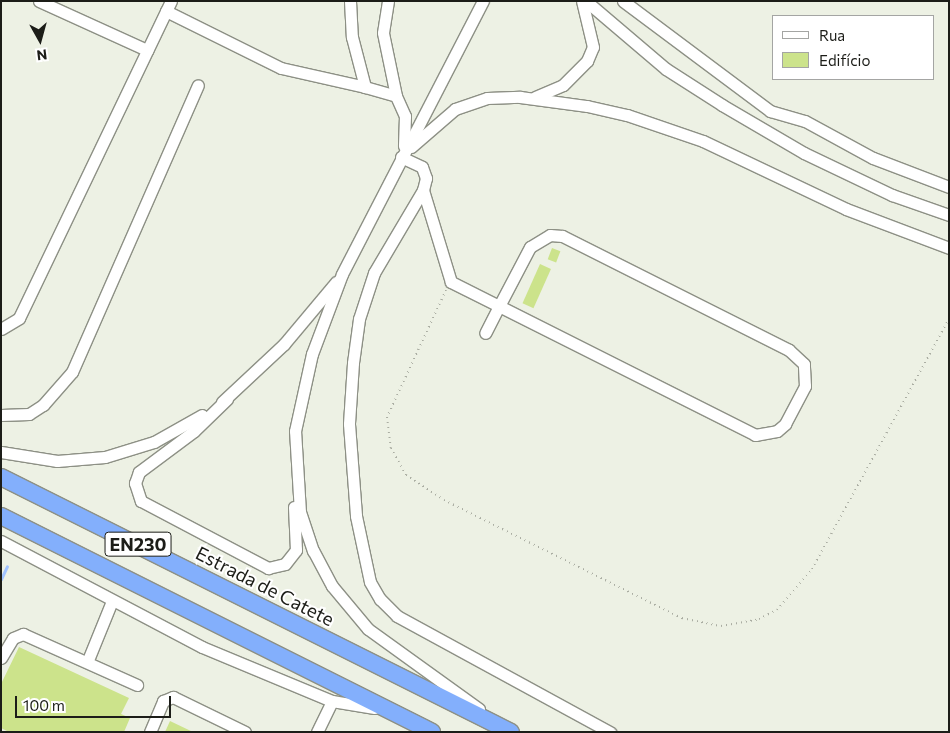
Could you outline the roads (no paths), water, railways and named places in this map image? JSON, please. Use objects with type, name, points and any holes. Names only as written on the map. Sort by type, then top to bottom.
[{"type":"highway","name":"Estrada de Catete","points":[[1,476],[511,732]]},
{"type":"highway","name":"EN230","points":[[1,516],[432,732]]},
{"type":"street","points":[[350,1],[352,37],[365,87]]},
{"type":"street","points":[[388,1],[383,32],[396,96],[405,123],[401,157]]},
{"type":"street","points":[[342,274],[284,344],[194,431],[139,472],[136,492],[148,506],[268,568],[285,564],[296,550],[294,431],[312,354],[342,274],[483,1]]},
{"type":"street","points":[[531,98],[563,85],[587,61],[593,47],[582,1]]},
{"type":"street","points":[[586,1],[666,69],[722,105],[804,153],[892,195],[949,215]]},
{"type":"street","points":[[623,1],[770,111],[805,120],[873,158],[949,187]]},
{"type":"street","points":[[47,3],[147,50]]},
{"type":"street","points":[[1,329],[19,318],[168,6],[281,68],[396,96]]},
{"type":"street","points":[[1,415],[29,414],[36,410],[72,372],[198,85]]},
{"type":"street","points":[[401,157],[425,132],[455,109],[487,98],[531,98],[627,115],[703,141],[846,210],[949,248]]},
{"type":"street","points":[[401,157],[422,167],[426,178],[423,190],[374,273],[359,319],[349,424],[356,516],[370,582],[380,599],[397,616],[610,732]]},
{"type":"street","points":[[423,190],[450,282],[499,306],[755,435],[767,435],[781,427],[805,386],[804,364],[789,350],[562,236],[550,235],[530,247],[499,306],[485,333]]},
{"type":"street","points":[[1,452],[57,461],[105,457],[154,442],[227,398]]},
{"type":"street","points":[[294,431],[300,512],[313,551],[349,609],[391,648],[511,732]]},
{"type":"street","points":[[1,542],[202,647],[332,702],[387,709]]},
{"type":"street","points":[[88,660],[112,601]]},
{"type":"street","points":[[1,658],[13,638],[23,634],[88,660],[137,685]]},
{"type":"street","points":[[150,732],[163,701],[173,697],[245,732]]},
{"type":"street","points":[[317,732],[332,702]]},
{"type":"waterway","points":[[1,579],[7,566]]}]
